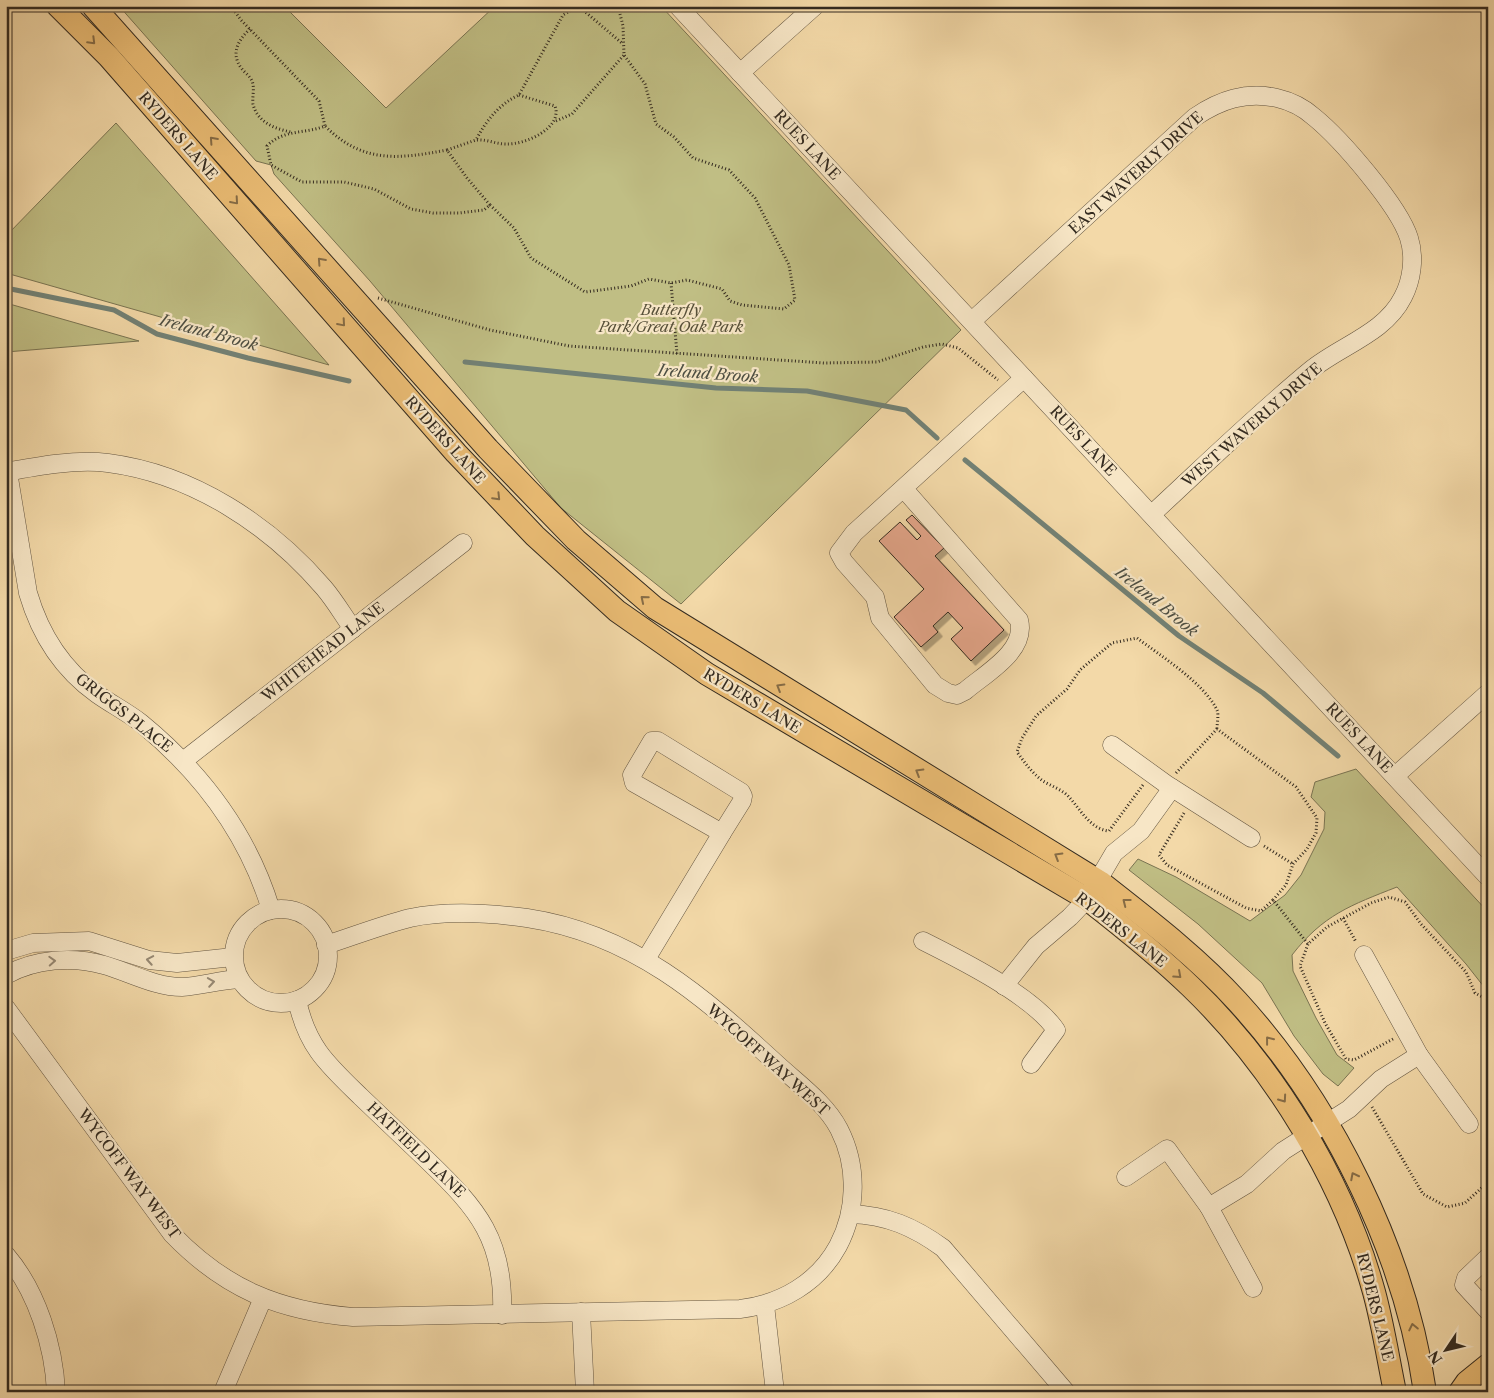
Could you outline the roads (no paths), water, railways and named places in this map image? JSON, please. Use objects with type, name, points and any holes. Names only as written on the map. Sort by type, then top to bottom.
[{"type":"main road","name":"RYDERS LANE","points":[[58,6],[109,57],[456,453],[535,536],[617,611],[707,674],[1093,891],[1152,922],[1237,1001],[1268,1038],[1328,1122],[1361,1189],[1401,1282],[1414,1331],[1425,1392]]},
{"type":"main road","name":"RYDERS LANE","points":[[93,6],[488,449],[576,540],[655,608],[1093,891],[1140,941],[1192,988],[1256,1062],[1307,1135],[1358,1244],[1382,1323],[1395,1392]]},
{"type":"main road","points":[[1460,1392],[1467,1382],[1488,1365]]},
{"type":"street","name":"RUES LANE","points":[[678,6],[1488,877]]},
{"type":"street","points":[[740,74],[815,6]]},
{"type":"street","name":"EAST WAVERLY DRIVE","points":[[972,321],[1195,117],[1211,106],[1239,97],[1278,98],[1296,105],[1323,125]]},
{"type":"street","name":"WEST WAVERLY DRIVE","points":[[1152,514],[1313,368],[1382,324],[1403,297],[1410,281],[1412,264],[1411,247],[1403,223],[1352,156],[1323,125]]},
{"type":"street","points":[[904,489],[1019,620],[1021,628],[1016,646],[958,695],[948,693],[935,685],[880,618],[875,597],[848,567],[839,553],[854,533],[1024,378]]},
{"type":"street","points":[[7,472],[48,465],[108,463],[144,471],[204,494],[244,516],[274,538],[301,562],[326,590],[353,629]]},
{"type":"street","name":"GRIGGS PLACE","points":[[7,472],[28,593],[33,610],[48,642],[64,664],[83,683],[140,723],[183,761],[206,785],[229,816],[261,879],[271,910]]},
{"type":"street","name":"WHITEHEAD LANE","points":[[183,761],[463,543]]},
{"type":"street","points":[[1395,776],[1488,693]]},
{"type":"street","points":[[326,945],[411,918],[450,914],[489,914],[528,919],[566,927],[603,939],[646,959],[742,801],[743,796],[741,792],[658,741],[652,741],[632,775],[634,783],[722,833]]},
{"type":"street","points":[[1112,744],[1169,786],[1251,838]]},
{"type":"street","points":[[1004,986],[1036,946],[1070,917],[1093,891],[1114,853],[1141,831],[1169,786]]},
{"type":"street","points":[[285,909],[299,913],[312,920],[321,932],[326,945],[328,959],[325,972],[314,989],[297,1000],[284,1003],[264,1000],[247,989],[239,979],[233,957],[236,941],[243,927],[256,916],[271,910],[285,909]]},
{"type":"street","points":[[6,951],[33,943],[88,941],[149,960],[177,963],[233,957]]},
{"type":"street","points":[[923,941],[965,961],[1004,986],[1049,1020],[1056,1030],[1031,1064]]},
{"type":"street","points":[[1364,955],[1419,1055],[1469,1124]]},
{"type":"street","name":"WYCOFF WAY WEST","points":[[6,1008],[172,1234],[210,1268],[231,1282],[263,1298],[302,1311],[353,1317],[740,1309],[765,1304],[789,1295],[820,1271],[841,1240],[850,1214],[853,1177],[848,1152],[838,1128],[824,1107],[732,1023],[646,959]]},
{"type":"street","points":[[6,975],[18,969],[44,962],[77,960],[104,965],[154,982],[181,987],[239,979]]},
{"type":"street","name":"HATFIELD LANE","points":[[297,1000],[306,1032],[332,1069],[461,1192],[476,1211],[488,1233],[499,1264],[502,1314]]},
{"type":"street","points":[[1209,1207],[1247,1184],[1283,1151],[1349,1109],[1381,1079],[1419,1055]]},
{"type":"street","points":[[1126,1176],[1167,1149],[1209,1207],[1253,1288]]},
{"type":"street","points":[[850,1214],[879,1216],[907,1225],[943,1248],[1066,1392]]},
{"type":"street","points":[[6,1255],[38,1308],[55,1364],[56,1392]]},
{"type":"street","points":[[1488,1257],[1466,1278],[1464,1285],[1488,1311]]},
{"type":"street","points":[[223,1392],[263,1298]]},
{"type":"street","points":[[765,1304],[775,1392]]},
{"type":"street","points":[[581,1312],[585,1392]]},
{"type":"waterway","name":"Ireland Brook","points":[[6,288],[114,310],[157,334],[248,358],[349,381]]},
{"type":"waterway","name":"Ireland Brook","points":[[465,362],[716,388],[807,391],[906,410],[937,438]]},
{"type":"waterway","name":"Ireland Brook","points":[[965,460],[1179,636],[1263,693],[1338,756]]},
{"type":"park label","name":"Butterfly Park/Great Oak Park","points":[[671,318]]}]
